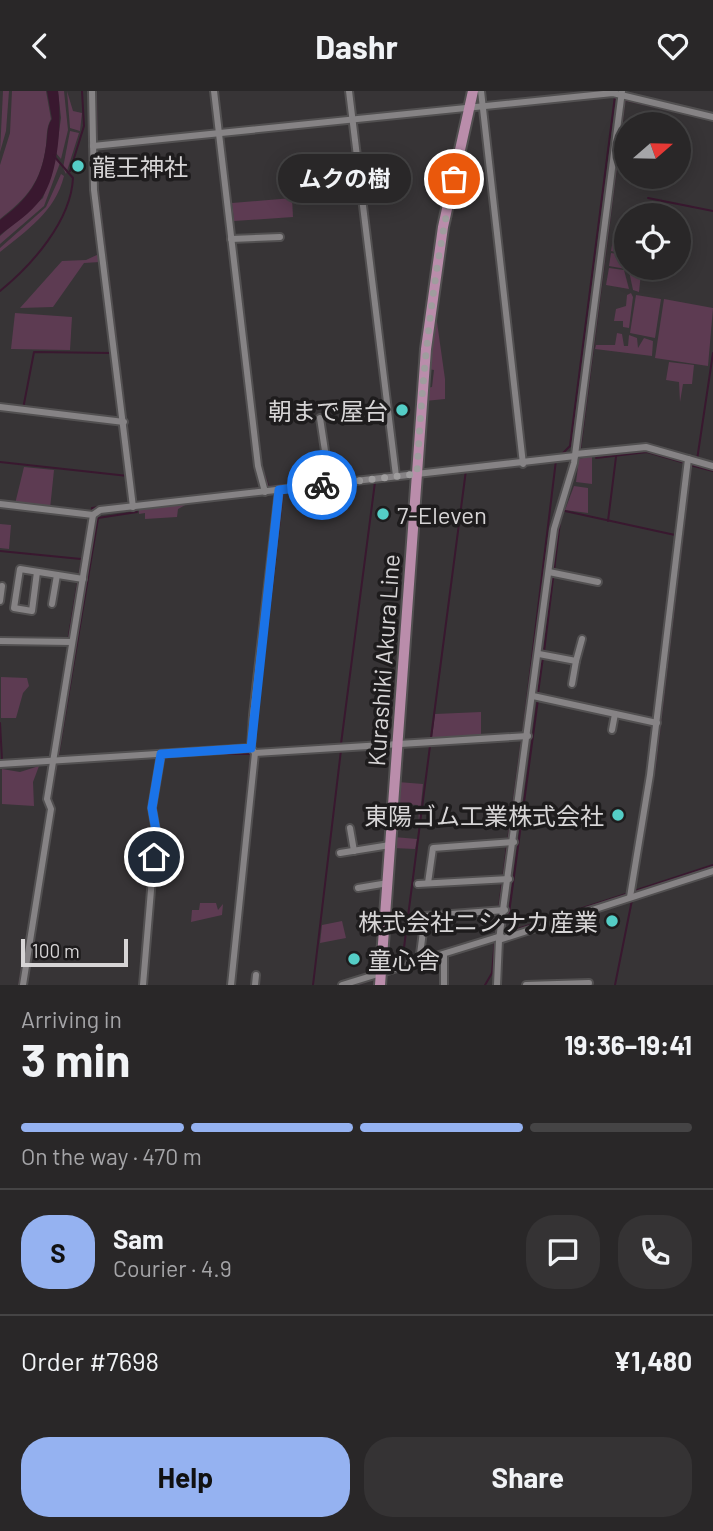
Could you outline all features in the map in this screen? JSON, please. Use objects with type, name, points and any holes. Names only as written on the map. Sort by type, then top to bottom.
[{"type":"main road","name":"Kurashiki Akura Line","points":[[380,985],[423,387],[435,282],[477,106],[473,91]]},
{"type":"street","points":[[92,91],[100,246],[134,505]]},
{"type":"street","points":[[214,91],[258,466],[265,489]]},
{"type":"street","points":[[349,91],[350,118],[396,473]]},
{"type":"street","points":[[481,91],[477,106],[523,461]]},
{"type":"street","points":[[96,146],[350,118],[619,93],[713,117]]},
{"type":"street","points":[[497,985],[498,938],[524,736],[536,697],[556,520],[575,455],[619,93]]},
{"type":"street","points":[[233,240],[280,237]]},
{"type":"street","points":[[0,407],[124,422]]},
{"type":"street","points":[[320,418],[330,484]]},
{"type":"street","points":[[0,504],[91,515],[100,510],[134,505],[330,484],[396,473],[417,474],[466,469],[646,447],[691,462],[713,465]]},
{"type":"street","points":[[632,894],[691,462]]},
{"type":"street","points":[[231,985],[279,490]]},
{"type":"street","points":[[23,985],[56,760],[69,642],[91,515]]},
{"type":"street","points":[[37,572],[32,611],[14,608],[20,569],[80,579]]},
{"type":"street","points":[[552,572],[598,582]]},
{"type":"street","points":[[52,604],[57,575]]},
{"type":"street","points":[[0,601],[2,586]]},
{"type":"street","points":[[572,684],[582,639]]},
{"type":"street","points":[[0,641],[69,642]]},
{"type":"street","points":[[542,655],[576,661]]},
{"type":"street","points":[[536,697],[657,723]]},
{"type":"street","points":[[611,730],[615,713]]},
{"type":"street","points":[[0,764],[397,745],[524,736]]},
{"type":"street","points":[[143,985],[156,831],[152,808],[160,756]]},
{"type":"street","points":[[350,828],[354,851]]},
{"type":"street","points":[[429,883],[433,848],[510,842]]},
{"type":"street","points":[[340,853],[390,845]]},
{"type":"street","points":[[342,985],[713,871]]},
{"type":"street","points":[[418,884],[505,878]]},
{"type":"street","points":[[358,888],[387,883]]},
{"type":"street","points":[[419,962],[425,916],[501,911]]},
{"type":"street","points":[[444,954],[444,985]]},
{"type":"street","points":[[255,985],[256,975]]},
{"type":"street","points":[[526,985],[589,983]]},
{"type":"shaded area","points":[[3,91],[9,91],[6,131],[0,152]]},
{"type":"shaded area","points":[[12,91],[46,91],[51,119],[47,129],[44,159],[36,179],[18,204],[0,219],[0,165],[10,133]]},
{"type":"shaded area","points":[[47,91],[58,91],[59,103],[58,147],[52,176],[37,204],[0,235],[0,220],[26,197],[41,170],[52,119]]},
{"type":"shaded area","points":[[58,91],[64,91],[68,130],[61,159],[56,153],[61,118]]},
{"type":"shaded area","points":[[67,91],[73,111],[82,113],[80,131],[70,128]]},
{"type":"shaded area","points":[[70,131],[79,133],[66,174],[63,168]]},
{"type":"shaded area","points":[[55,158],[60,163],[44,206],[0,244],[0,236],[43,198]]},
{"type":"shaded area","points":[[61,174],[64,176],[60,189],[47,210],[0,252],[0,248],[46,207]]},
{"type":"shaded area","points":[[292,198],[293,217],[234,221],[232,203]]},
{"type":"shaded area","points":[[611,253],[614,253],[614,267],[609,266]]},
{"type":"shaded area","points":[[99,254],[100,262],[84,263],[53,307],[20,308],[62,261],[86,260]]},
{"type":"shaded area","points":[[609,268],[614,269],[614,280],[627,280],[629,289],[606,285]]},
{"type":"shaded area","points":[[631,280],[640,280],[639,292],[633,290]]},
{"type":"shaded area","points":[[631,293],[633,297],[629,328],[623,327],[623,321],[614,321],[616,309],[626,306],[627,295]]},
{"type":"shaded area","points":[[636,295],[661,299],[655,338],[630,333]]},
{"type":"shaded area","points":[[664,299],[713,308],[708,366],[655,358]]},
{"type":"shaded area","points":[[435,308],[445,379],[445,399],[425,401],[426,388],[432,387],[434,370],[428,369]]},
{"type":"shaded area","points":[[15,313],[72,317],[70,350],[11,349]]},
{"type":"shaded area","points":[[617,333],[622,334],[624,346],[628,346],[629,335],[637,338],[638,348],[644,338],[653,341],[652,356],[595,349],[596,345],[615,345]]},
{"type":"shaded area","points":[[669,362],[694,365],[692,384],[683,384],[680,402],[679,382],[666,380]]},
{"type":"shaded area","points":[[592,456],[592,484],[576,482],[579,459]]},
{"type":"shaded area","points":[[24,467],[54,470],[50,509],[15,504]]},
{"type":"shaded area","points":[[574,486],[588,488],[588,513],[565,510]]},
{"type":"shaded area","points":[[187,504],[178,509],[177,517],[145,519],[145,513],[139,514],[139,509]]},
{"type":"shaded area","points":[[0,524],[11,525],[9,549],[0,548]]},
{"type":"shaded area","points":[[1,677],[27,678],[29,686],[23,693],[16,718],[1,718]]},
{"type":"shaded area","points":[[481,712],[481,735],[432,738],[435,714]]},
{"type":"shaded area","points":[[39,766],[33,782],[34,806],[2,804],[2,769],[20,772]]},
{"type":"shaded area","points":[[398,782],[423,784],[419,823],[418,805],[396,804]]},
{"type":"shaded area","points":[[394,837],[417,839],[415,849],[393,848]]},
{"type":"shaded area","points":[[200,903],[216,903],[218,910],[223,904],[222,915],[191,922],[192,910],[199,910]]},
{"type":"shaded area","points":[[342,921],[346,938],[320,943],[322,925]]},
{"type":"waterway","points":[[70,171],[84,126],[82,91]]},
{"type":"waterway","points":[[96,91],[97,142]]},
{"type":"waterway","points":[[478,94],[519,457]]},
{"type":"waterway","points":[[562,454],[570,446],[615,96]]},
{"type":"waterway","points":[[580,451],[625,99]]},
{"type":"waterway","points":[[625,100],[713,120]]},
{"type":"waterway","points":[[0,291],[37,255],[65,210],[73,178],[53,155]]},
{"type":"waterway","points":[[97,183],[136,504]]},
{"type":"waterway","points":[[648,198],[713,211]]},
{"type":"waterway","points":[[371,297],[392,470]]},
{"type":"waterway","points":[[247,349],[261,465],[268,485]]},
{"type":"waterway","points":[[23,409],[34,352],[111,353]]},
{"type":"waterway","points":[[697,460],[713,353]]},
{"type":"waterway","points":[[596,458],[647,452],[685,463]]},
{"type":"waterway","points":[[608,521],[616,457]]},
{"type":"waterway","points":[[544,652],[560,522],[578,458]]},
{"type":"waterway","points":[[442,468],[521,459]]},
{"type":"waterway","points":[[523,732],[556,460]]},
{"type":"waterway","points":[[0,462],[128,476]]},
{"type":"waterway","points":[[690,465],[713,471]]},
{"type":"waterway","points":[[646,818],[655,768],[691,465]]},
{"type":"waterway","points":[[431,738],[466,470]]},
{"type":"waterway","points":[[371,476],[390,474]]},
{"type":"waterway","points":[[267,487],[327,481]]},
{"type":"waterway","points":[[341,744],[375,482]]},
{"type":"waterway","points":[[135,503],[262,488]]},
{"type":"waterway","points":[[254,741],[283,493]]},
{"type":"waterway","points":[[79,575],[92,508],[129,503]]},
{"type":"waterway","points":[[58,757],[98,518],[137,512],[136,509]]},
{"type":"waterway","points":[[565,511],[675,535]]},
{"type":"waterway","points":[[0,551],[81,559]]},
{"type":"waterway","points":[[68,641],[78,581]]},
{"type":"waterway","points":[[538,693],[543,657]]},
{"type":"waterway","points":[[509,913],[538,699]]},
{"type":"waterway","points":[[0,723],[2,760]]},
{"type":"waterway","points":[[508,840],[522,738]]},
{"type":"waterway","points":[[402,963],[430,746]]},
{"type":"waterway","points":[[313,985],[341,750]]},
{"type":"waterway","points":[[202,754],[251,754],[237,900]]},
{"type":"waterway","points":[[157,821],[156,806],[164,757]]},
{"type":"waterway","points":[[50,802],[57,762]]},
{"type":"waterway","points":[[503,878],[507,845]]},
{"type":"waterway","points":[[19,985],[41,855]]},
{"type":"waterway","points":[[634,891],[713,865]]},
{"type":"waterway","points":[[496,933],[502,883]]},
{"type":"waterway","points":[[505,933],[629,893]]},
{"type":"waterway","points":[[615,985],[632,900]]},
{"type":"waterway","points":[[485,985],[492,973],[495,939]]},
{"type":"waterway","points":[[500,977],[501,985]]},
{"type":"waterway","points":[[356,985],[373,979]]},
{"type":"way so far","points":[[322,485],[417,474],[426,349],[440,245],[454,179]]},
{"type":"place","name":"龍王神社","points":[[78,166]]},
{"type":"place","name":"ムクの樹","points":[[454,179]]},
{"type":"place","name":"朝まで屋台","points":[[402,410]]},
{"type":"place","name":"7-Eleven","points":[[383,514]]},
{"type":"place","name":"東陽ゴム工業株式会社","points":[[618,815]]},
{"type":"place","name":"株式会社ニシナカ産業","points":[[612,921]]},
{"type":"place","name":"童心舎","points":[[354,959]]},
{"type":"route","points":[[154,857],[156,831],[152,808],[161,754],[251,748],[279,490],[322,485]]}]
